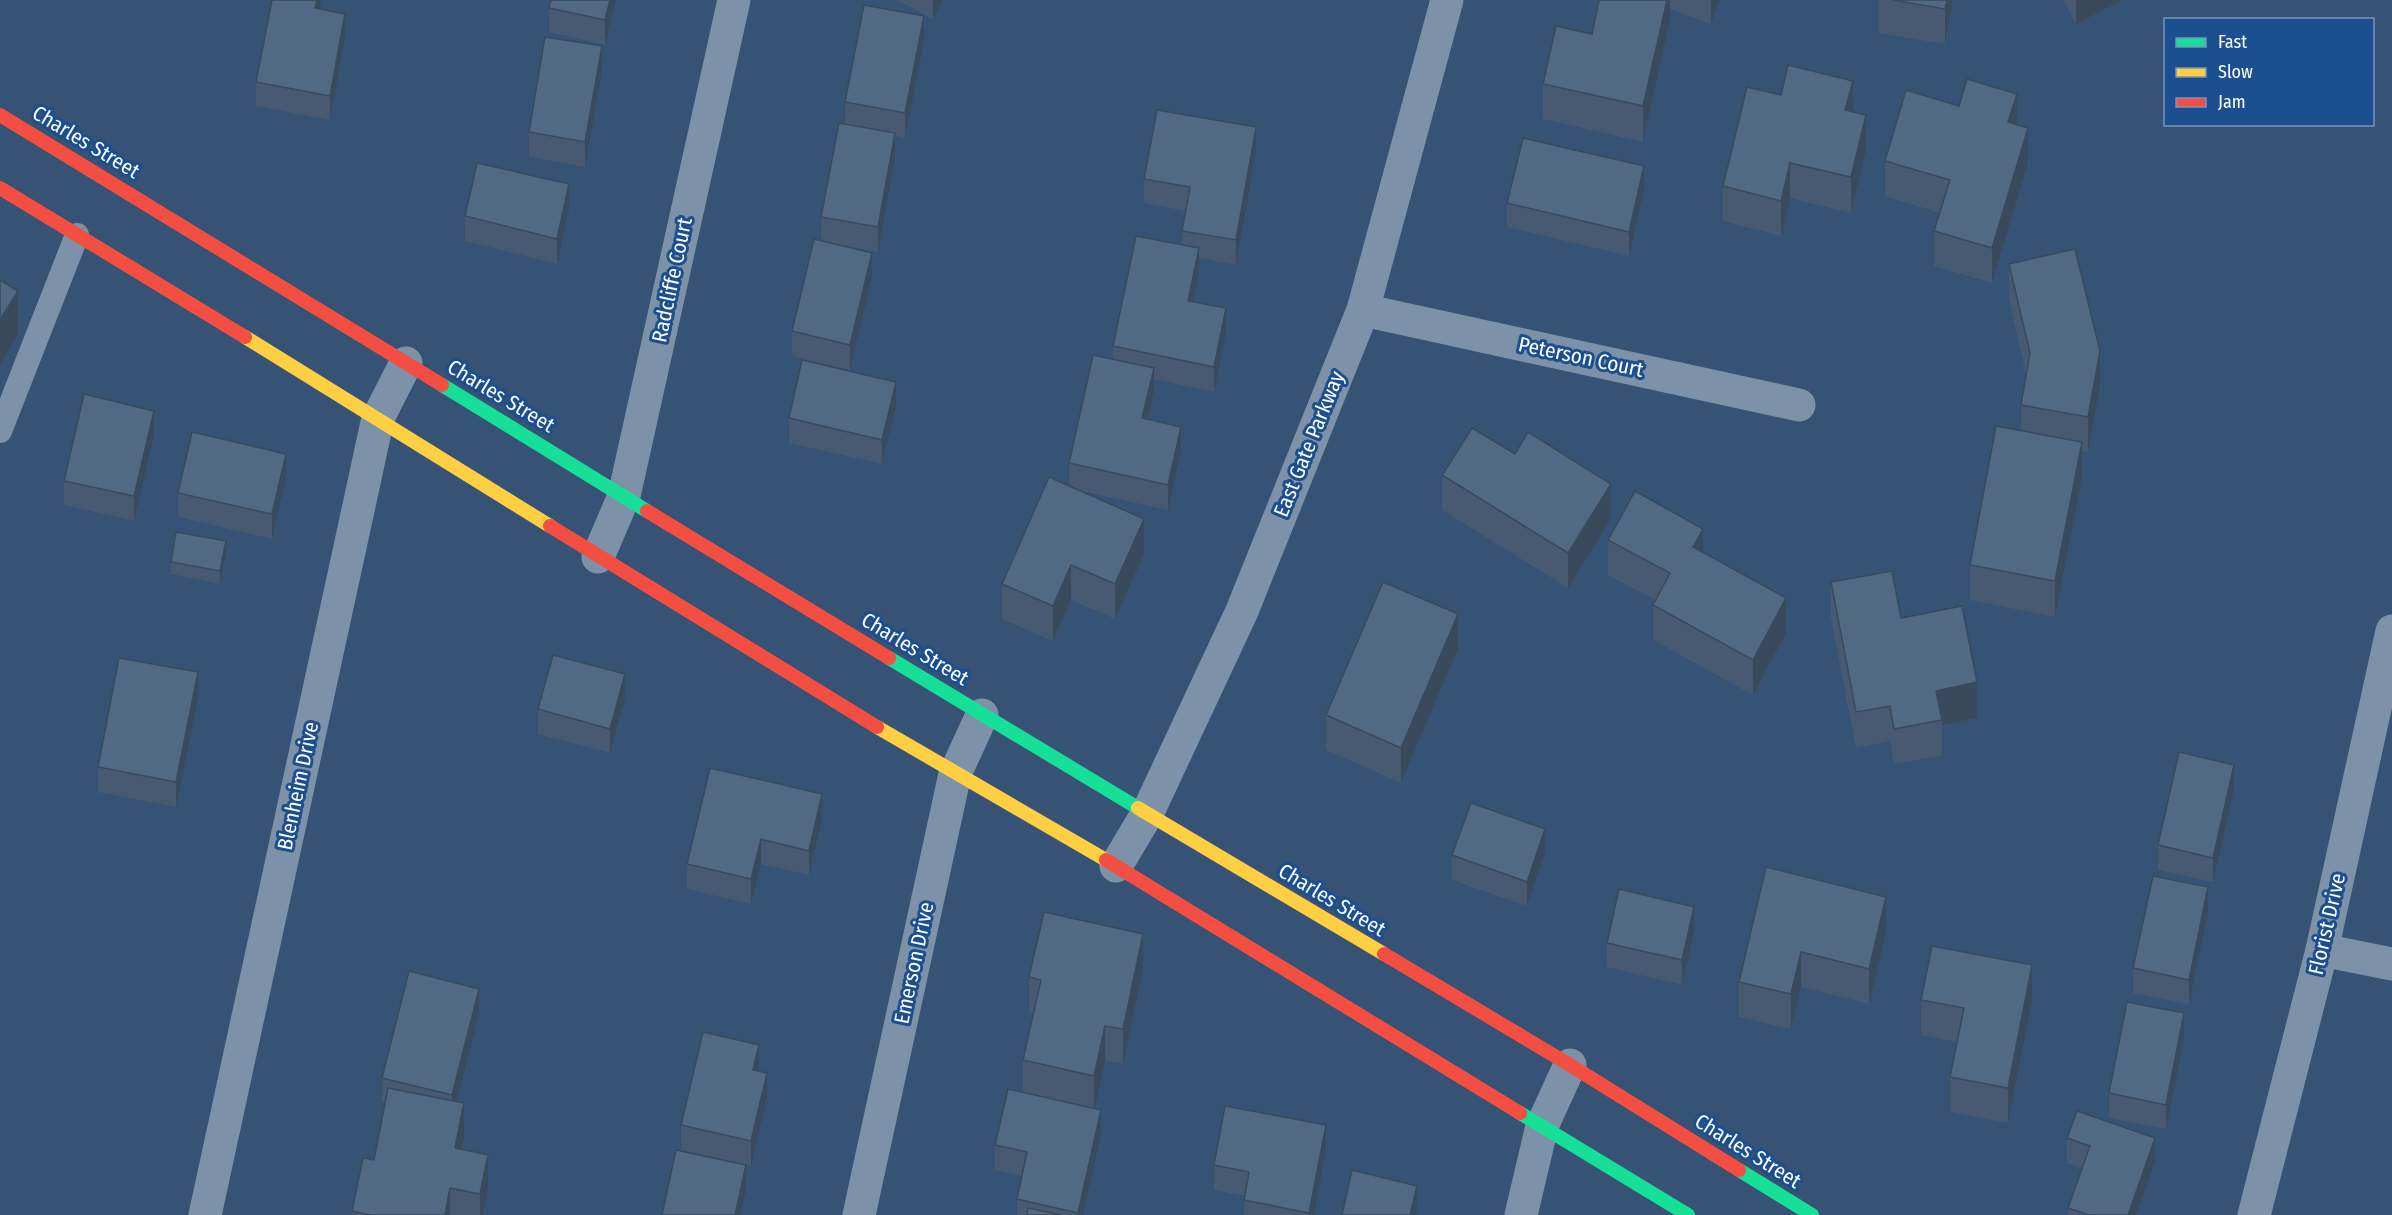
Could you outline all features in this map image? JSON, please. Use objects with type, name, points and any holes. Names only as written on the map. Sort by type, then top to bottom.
[{"type":"main road","name":"Charles Street","points":[[0,115],[982,715],[1570,1065],[1812,1215]]},
{"type":"main road","points":[[36,120],[107,180]]},
{"type":"main road","points":[[0,188],[378,418],[598,557],[955,774],[1116,866],[1688,1215]]},
{"type":"street","name":"Radcliffe Court","points":[[598,557],[624,496],[734,0]]},
{"type":"street","name":"East Gate Parkway","points":[[1116,866],[1147,814],[1242,611],[1363,310],[1447,0]]},
{"type":"street","name":"Peterson Court","points":[[1363,310],[1798,405]]},
{"type":"street","name":"Blenheim Drive","points":[[205,1215],[378,418],[406,363]]},
{"type":"street","name":"Florist Drive","points":[[2254,1215],[2322,950],[2392,631]]},
{"type":"street","name":"Emerson Drive","points":[[859,1215],[955,774],[982,715]]},
{"type":"street","points":[[2322,950],[2392,964]]},
{"type":"street","points":[[1521,1215],[1542,1126],[1570,1065]]},
{"type":"lane","points":[[0,431],[77,236]]},
{"type":"building","points":[[272,0],[317,0],[315,8],[345,14],[330,96],[256,82]]},
{"type":"building","points":[[551,0],[610,0],[605,20],[549,8]]},
{"type":"building","points":[[1599,0],[1667,0],[1643,106],[1543,84],[1556,26],[1592,34]]},
{"type":"building","points":[[1893,0],[1947,0],[1945,9]]},
{"type":"building","points":[[864,5],[924,16],[905,113],[845,102]]},
{"type":"building","points":[[545,37],[602,46],[585,142],[529,132]]},
{"type":"building","points":[[1788,65],[1853,81],[1845,110],[1866,115],[1851,177],[1790,163],[1781,201],[1723,186],[1747,87],[1781,95]]},
{"type":"building","points":[[1967,79],[2017,94],[2008,122],[2028,128],[1992,248],[1934,231],[1950,180],[1885,161],[1906,90],[1959,106]]},
{"type":"building","points":[[1157,110],[1256,127],[1236,240],[1182,231],[1190,187],[1144,179]]},
{"type":"building","points":[[839,123],[895,133],[878,227],[821,217]]},
{"type":"building","points":[[1523,138],[1644,166],[1629,232],[1507,203]]},
{"type":"building","points":[[477,163],[569,184],[557,239],[465,216]]},
{"type":"building","points":[[1136,236],[1199,248],[1188,301],[1226,308],[1214,367],[1113,346]]},
{"type":"building","points":[[814,239],[872,253],[850,345],[792,331]]},
{"type":"building","points":[[2075,249],[2100,351],[2088,417],[2021,405],[2030,353],[2009,264]]},
{"type":"building","points":[[0,280],[18,291],[0,320]]},
{"type":"building","points":[[1093,355],[1154,368],[1142,418],[1181,427],[1168,485],[1069,463]]},
{"type":"building","points":[[802,360],[896,382],[882,440],[789,418]]},
{"type":"building","points":[[84,394],[154,411],[134,496],[64,481]]},
{"type":"building","points":[[1996,426],[2082,442],[2055,581],[1970,565]]},
{"type":"building","points":[[1472,428],[1515,454],[1528,432],[1611,484],[1568,553],[1442,475]]},
{"type":"building","points":[[192,432],[286,454],[272,514],[178,493]]},
{"type":"building","points":[[1049,477],[1144,519],[1115,584],[1071,565],[1053,606],[1002,584]]},
{"type":"building","points":[[1635,491],[1703,529],[1693,547],[1786,598],[1753,660],[1653,605],[1670,573],[1608,540]]},
{"type":"building","points":[[176,532],[226,541],[220,571],[171,562]]},
{"type":"building","points":[[1892,571],[1901,618],[1962,606],[1977,682],[1936,691],[1942,720],[1894,729],[1890,706],[1856,712],[1831,582]]},
{"type":"building","points":[[1383,582],[1458,614],[1401,748],[1326,715]]},
{"type":"building","points":[[553,655],[625,674],[610,729],[538,709]]},
{"type":"building","points":[[119,658],[198,672],[176,782],[98,767]]},
{"type":"building","points":[[2179,752],[2234,765],[2213,858],[2158,845]]},
{"type":"building","points":[[710,768],[822,794],[809,851],[761,839],[751,879],[687,864]]},
{"type":"building","points":[[1471,803],[1545,829],[1527,882],[1452,855]]},
{"type":"building","points":[[1766,867],[1886,897],[1869,969],[1801,952],[1791,994],[1739,982]]},
{"type":"building","points":[[2153,876],[2208,887],[2189,980],[2133,968]]},
{"type":"building","points":[[1619,889],[1694,907],[1682,960],[1607,943]]},
{"type":"building","points":[[1044,912],[1143,934],[1123,1029],[1105,1026],[1094,1076],[1023,1060],[1041,980],[1029,977]]},
{"type":"building","points":[[1932,946],[2032,965],[2008,1088],[1950,1077],[1964,1008],[1921,1000]]},
{"type":"building","points":[[409,971],[479,989],[452,1095],[382,1078]]},
{"type":"building","points":[[2127,1002],[2184,1013],[2166,1105],[2109,1093]]},
{"type":"building","points":[[703,1032],[759,1045],[753,1070],[767,1073],[751,1141],[681,1125]]},
{"type":"building","points":[[388,1088],[464,1103],[455,1148],[488,1155],[480,1194],[450,1188],[445,1215],[370,1215],[352,1211],[363,1158],[374,1160]]},
{"type":"building","points":[[1008,1089],[1101,1110],[1078,1213],[1017,1199],[1027,1152],[995,1145]]},
{"type":"building","points":[[1225,1106],[1326,1125],[1309,1213],[1244,1200],[1249,1172],[1214,1165]]},
{"type":"building","points":[[2077,1111],[2155,1138],[2128,1215],[2089,1215],[2068,1208],[2090,1146],[2067,1138]]},
{"type":"building","points":[[676,1150],[746,1165],[735,1215],[662,1215]]},
{"type":"building","points":[[1352,1170],[1417,1186],[1410,1215],[1342,1215]]},
{"type":"building","points":[[1028,1208],[1061,1215],[1027,1215]]},
{"type":"traffic: fast","points":[[442,385],[647,511]]},
{"type":"traffic: fast","points":[[889,658],[1138,808]]},
{"type":"traffic: fast","points":[[1520,1113],[1688,1215]]},
{"type":"traffic: fast","points":[[1739,1170],[1812,1215]]},
{"type":"traffic: slow","points":[[245,337],[550,526]]},
{"type":"traffic: slow","points":[[877,727],[1106,860]]},
{"type":"traffic: slow","points":[[1138,808],[1384,954]]},
{"type":"traffic: jam","points":[[0,115],[442,385]]},
{"type":"traffic: jam","points":[[0,188],[245,337]]},
{"type":"traffic: jam","points":[[647,511],[889,658]]},
{"type":"traffic: jam","points":[[550,526],[877,727]]},
{"type":"traffic: jam","points":[[1106,860],[1520,1113]]},
{"type":"traffic: jam","points":[[1384,954],[1570,1065],[1739,1170]]}]
